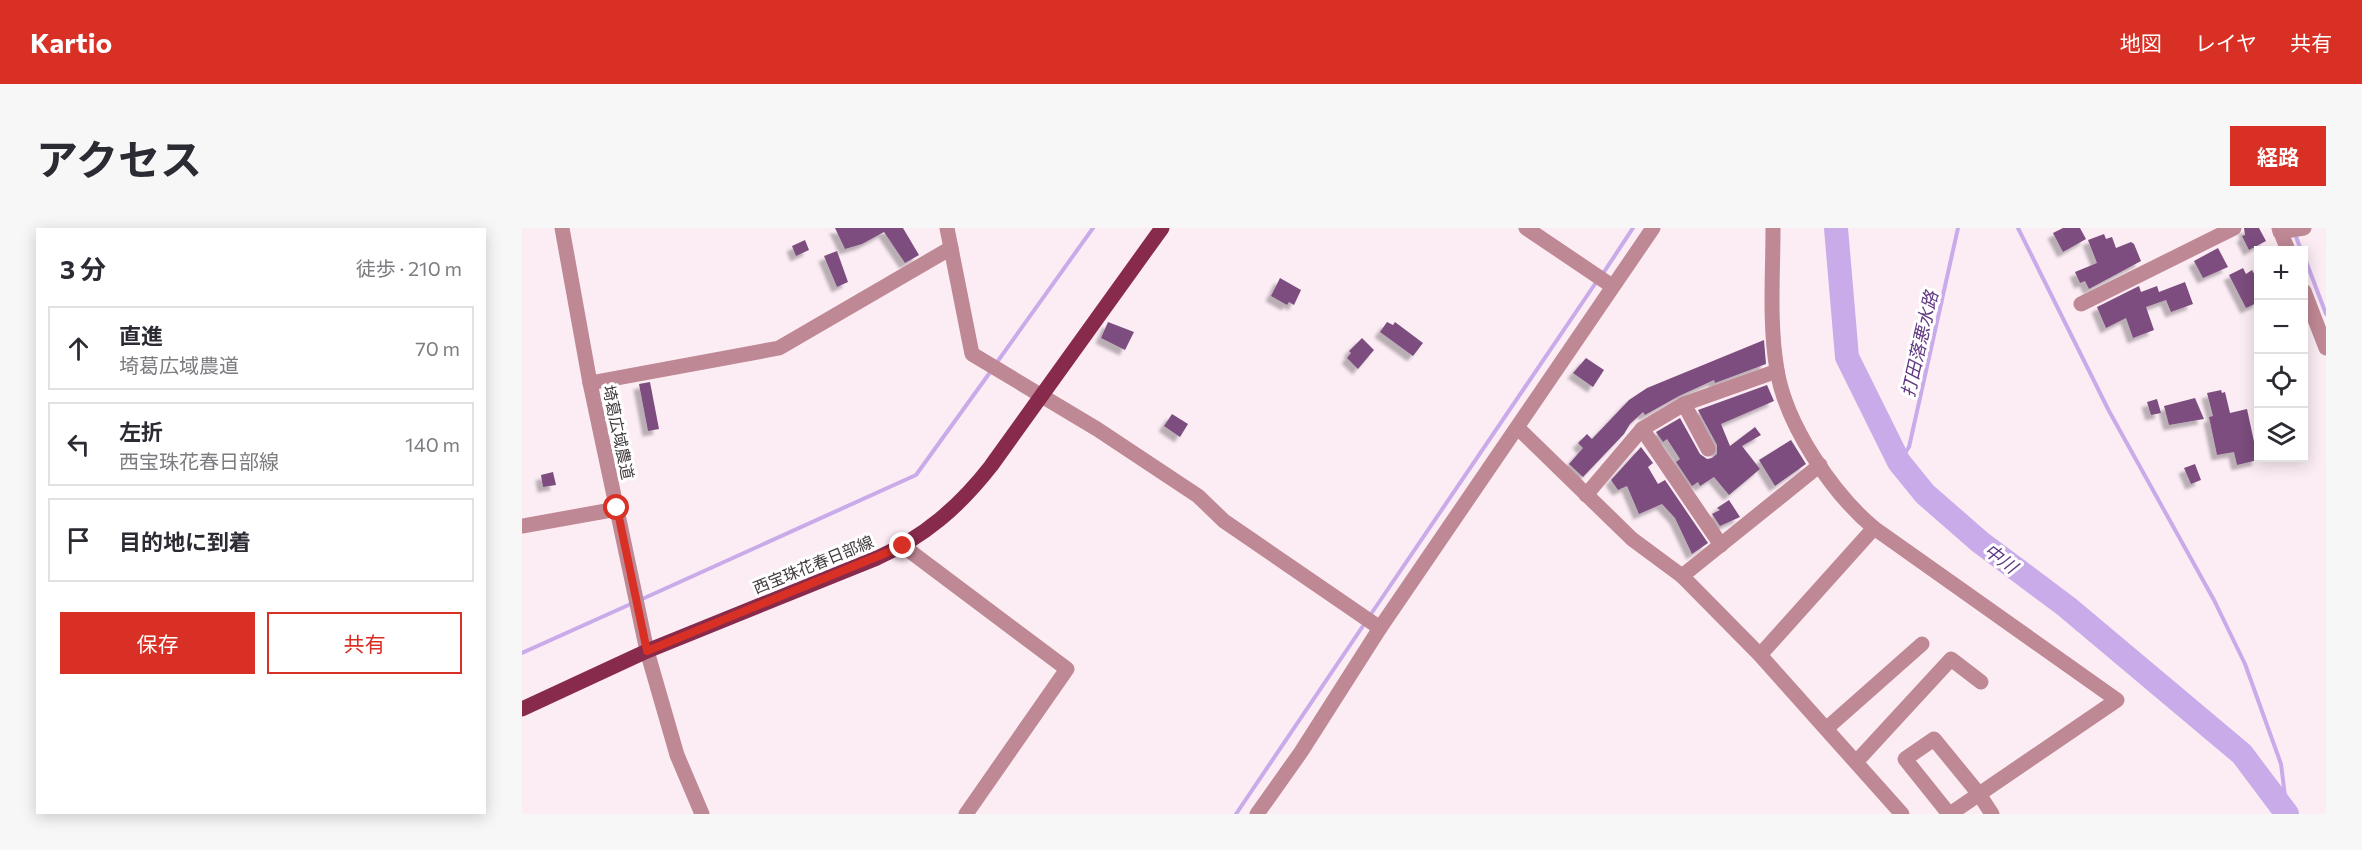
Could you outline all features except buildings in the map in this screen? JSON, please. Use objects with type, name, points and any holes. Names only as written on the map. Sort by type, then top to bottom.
[{"type":"main road","name":"西宝珠花春日部線","points":[[522,710],[647,651],[903,546],[941,521],[970,493],[1162,228]]},
{"type":"street","name":"埼葛広域農道","points":[[562,228],[590,383],[647,651],[677,755],[702,814]]},
{"type":"street","points":[[947,228],[972,354],[1097,429],[1198,496],[1224,521],[1380,628]]},
{"type":"street","points":[[1526,228],[1612,286]]},
{"type":"street","points":[[1257,814],[1301,752],[1380,628],[1519,429],[1612,286],[1653,228]]},
{"type":"street","points":[[1773,228],[1777,371],[1785,401],[1820,465],[1854,511],[1874,528],[2117,700],[1979,794],[1950,814],[1905,759],[1934,739],[1979,794],[1992,814]]},
{"type":"street","points":[[2081,304],[2234,228]]},
{"type":"street","points":[[2286,246],[2280,230],[2304,228]]},
{"type":"street","points":[[590,383],[779,348],[951,248]]},
{"type":"street","points":[[2307,300],[2326,348]]},
{"type":"street","points":[[1586,495],[1642,429],[1684,404],[1777,371]]},
{"type":"street","points":[[1684,404],[1708,448]]},
{"type":"street","points":[[1519,429],[1632,539],[1682,576],[1761,655],[1902,814]]},
{"type":"street","points":[[1642,429],[1720,545]]},
{"type":"street","points":[[1682,576],[1820,465]]},
{"type":"street","points":[[522,526],[617,508]]},
{"type":"street","points":[[1761,655],[1874,528]]},
{"type":"street","points":[[903,546],[1067,669],[966,814]]},
{"type":"street","points":[[1827,728],[1922,644]]},
{"type":"street","points":[[1857,761],[1951,659],[1981,682]]},
{"type":"waterway","points":[[995,365],[1093,228]]},
{"type":"waterway","points":[[1602,275],[1633,228]]},
{"type":"waterway","name":"中川","points":[[1836,228],[1847,357],[1899,462],[1925,494],[1980,542],[2067,607],[2242,754],[2287,814]]},
{"type":"waterway","name":"打田落悪水路","points":[[1899,462],[1909,447],[1958,228]]},
{"type":"waterway","points":[[2018,228],[2109,411],[2214,600],[2245,664],[2281,764],[2287,812]]},
{"type":"waterway","name":"打田落悪水路","points":[[2295,234],[2300,246]]},
{"type":"waterway","name":"打田落悪水路","points":[[2308,267],[2326,314]]},
{"type":"waterway","points":[[1369,617],[1597,281]]},
{"type":"waterway","points":[[640,600],[916,475],[991,371]]},
{"type":"waterway","points":[[522,653],[633,603]]},
{"type":"waterway","points":[[1236,814],[1365,623]]},
{"type":"route","points":[[617,508],[647,651],[903,546]]}]
